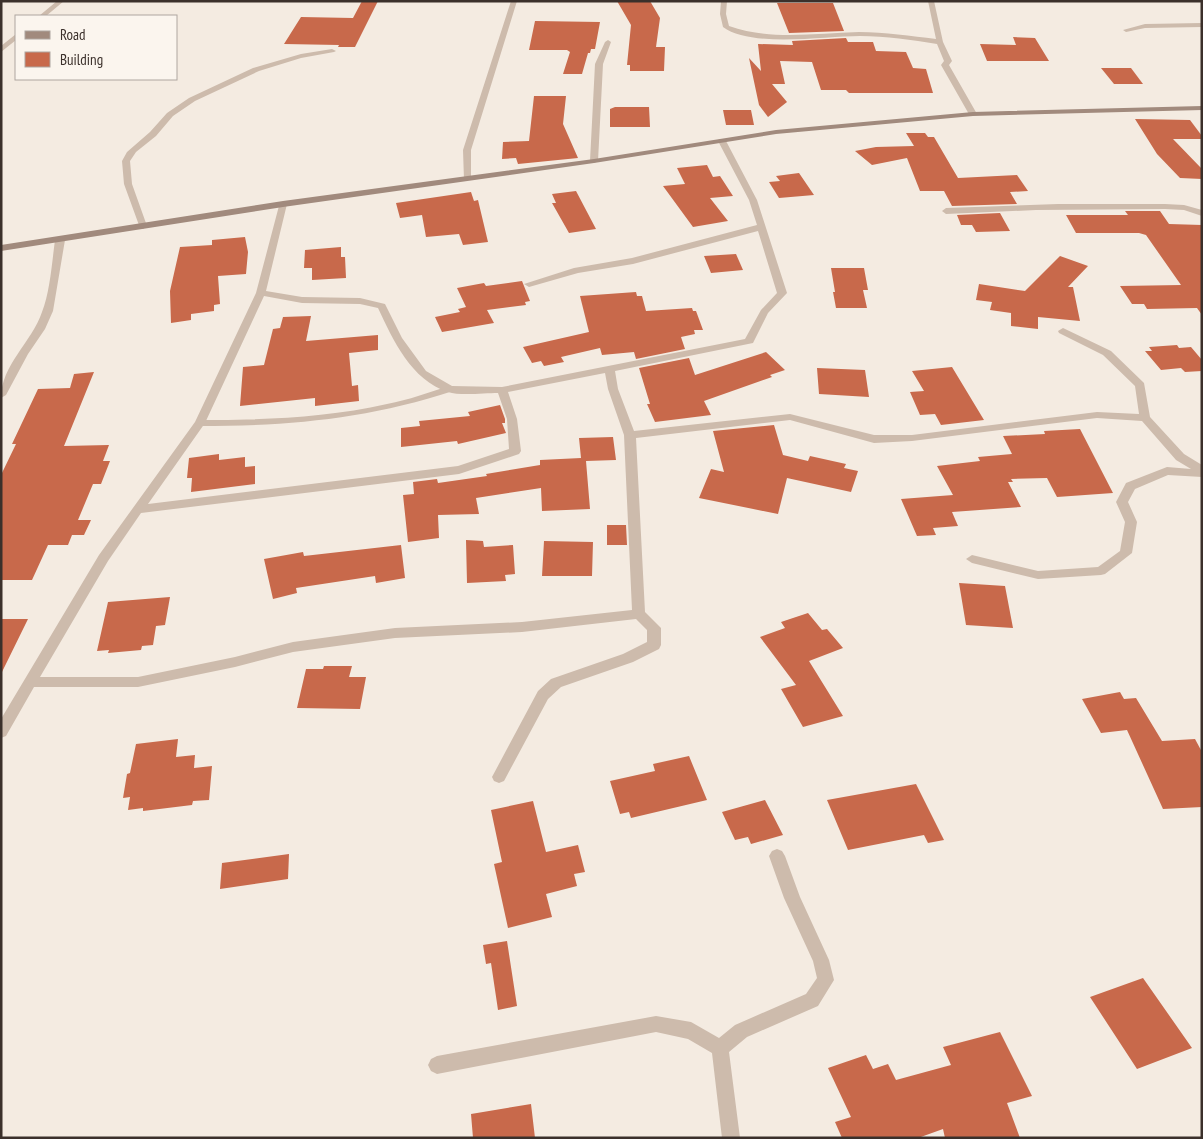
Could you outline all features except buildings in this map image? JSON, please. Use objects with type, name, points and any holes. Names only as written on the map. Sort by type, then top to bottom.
[{"type":"street","points":[[43,15],[61,1]]},
{"type":"street","points":[[467,178],[468,150],[514,1]]},
{"type":"street","points":[[724,1],[723,14],[726,27],[738,33],[894,35],[940,42]]},
{"type":"street","points":[[931,1],[940,42],[948,61],[945,65],[973,114]]},
{"type":"street","points":[[1126,30],[1145,26],[1202,25]]},
{"type":"street","points":[[1,38],[15,37]]},
{"type":"street","points":[[1,50],[15,37]]},
{"type":"street","points":[[594,161],[600,64],[608,42]]},
{"type":"street","points":[[143,226],[126,177],[125,162],[130,153],[150,138],[172,112],[191,100],[238,77],[282,60],[308,52],[332,51]]},
{"type":"street","points":[[1,248],[282,204],[594,161],[776,132],[973,114],[1202,108]]},
{"type":"street","points":[[261,293],[302,300],[360,301],[382,306],[397,338],[422,373],[450,389],[502,390],[749,341],[764,312],[782,293],[760,228],[753,200],[722,141]]},
{"type":"street","points":[[1,732],[103,558],[200,423],[261,293],[282,204]]},
{"type":"street","points":[[946,211],[1038,206],[1130,206],[1185,207],[1202,212]]},
{"type":"street","points":[[529,284],[577,270],[633,261],[760,228]]},
{"type":"street","points":[[1,394],[23,354],[40,329],[48,311],[60,240]]},
{"type":"street","points":[[1063,331],[1106,353],[1140,385],[1145,418],[1180,457],[1202,471]]},
{"type":"street","points":[[499,778],[543,695],[556,683],[628,658],[654,645],[654,628],[639,614],[630,435],[613,389],[609,368]]},
{"type":"street","points":[[136,510],[458,470],[515,451],[512,419],[502,390]]},
{"type":"street","points":[[630,435],[790,417],[874,439],[912,438],[1097,415],[1145,418]]},
{"type":"street","points":[[972,559],[1038,575],[1101,571],[1126,553],[1131,522],[1122,502],[1130,486],[1167,471],[1202,471]]},
{"type":"street","points":[[32,682],[138,682],[235,662],[293,647],[386,634],[522,627],[639,614]]},
{"type":"street","points":[[720,1048],[741,1031],[812,1000],[826,980],[821,960],[792,898],[776,856]]},
{"type":"street","points":[[437,1065],[656,1024],[691,1031],[720,1048]]},
{"type":"street","points":[[720,1048],[731,1138]]},
{"type":"lane","points":[[200,423],[258,424],[355,414],[420,400],[450,389]]}]
